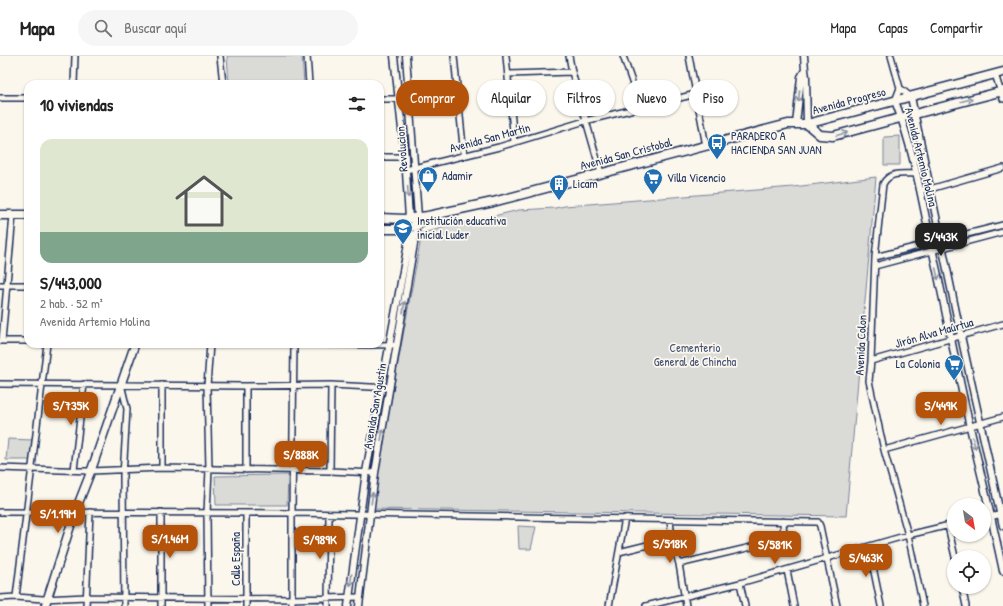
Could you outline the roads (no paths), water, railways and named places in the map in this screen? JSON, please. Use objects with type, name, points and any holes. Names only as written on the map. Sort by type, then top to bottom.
[{"type":"highway","name":"Avenida Progreso","points":[[807,124],[999,73]]},
{"type":"highway","name":"Avenida Progreso","points":[[807,124],[820,135],[833,136],[915,114],[1002,94]]},
{"type":"highway","name":"Avenida San Cristobal","points":[[384,218],[410,218],[414,227],[428,216],[493,202],[788,124],[807,124]]},
{"type":"highway","points":[[0,215],[24,215]]},
{"type":"highway","points":[[384,229],[414,227]]},
{"type":"main road","points":[[48,603],[77,512],[92,476],[91,471],[134,348]]},
{"type":"street","points":[[74,80],[75,56]]},
{"type":"street","points":[[220,56],[223,80]]},
{"type":"street","points":[[306,56],[309,80]]},
{"type":"street","name":"Revolucion","points":[[394,56],[397,80]]},
{"type":"street","name":"Revolucion","points":[[406,56],[415,168],[414,227]]},
{"type":"street","points":[[454,56],[464,156]]},
{"type":"street","points":[[506,56],[509,74],[514,142]]},
{"type":"street","points":[[569,56],[600,174]]},
{"type":"street","points":[[623,56],[631,80]]},
{"type":"street","points":[[688,56],[693,80]]},
{"type":"street","points":[[804,56],[807,124]]},
{"type":"street","points":[[891,56],[900,88],[911,97]]},
{"type":"street","points":[[796,124],[801,77],[805,70]]},
{"type":"street","points":[[509,74],[572,72]]},
{"type":"street","points":[[999,73],[1002,94]]},
{"type":"street","points":[[895,101],[900,88]]},
{"type":"street","name":"Avenida Artemio Molina","points":[[911,97],[980,424],[1002,514],[1003,526]]},
{"type":"street","points":[[0,98],[24,98]]},
{"type":"street","points":[[384,99],[396,100]]},
{"type":"street","name":"Avenida Artemio Molina","points":[[895,101],[920,190],[931,247],[1003,571]]},
{"type":"street","name":"Avenida San Martin","points":[[406,170],[464,156],[585,121],[623,112]]},
{"type":"street","name":"Revolucion","points":[[401,116],[410,218]]},
{"type":"street","points":[[700,116],[706,146]]},
{"type":"street","points":[[384,157],[405,157]]},
{"type":"street","points":[[920,190],[930,189],[1003,168]]},
{"type":"street","name":"Avenida Colon","points":[[916,174],[894,174],[883,184],[875,257],[869,381],[884,450],[908,535],[923,606]]},
{"type":"street","points":[[13,215],[1,341],[24,341]]},
{"type":"street","points":[[942,245],[1003,225]]},
{"type":"street","name":"Avenida San Agustin","points":[[348,606],[366,472],[414,227]]},
{"type":"street","name":"Avenida San Agustin","points":[[359,606],[375,473],[398,345],[414,227]]},
{"type":"street","points":[[875,257],[1003,232]]},
{"type":"street","points":[[875,266],[931,247]]},
{"type":"street","points":[[0,285],[24,286]]},
{"type":"street","name":"Jirón Alva Maúrtua","points":[[871,361],[1003,324]]},
{"type":"street","points":[[384,345],[398,345]]},
{"type":"street","points":[[16,598],[46,348]]},
{"type":"street","points":[[208,606],[207,513],[209,469],[207,386],[210,348]]},
{"type":"street","points":[[292,606],[294,348]]},
{"type":"street","points":[[0,384],[207,386],[331,385],[390,388]]},
{"type":"street","points":[[74,470],[84,384]]},
{"type":"street","points":[[121,384],[127,409],[124,469],[124,606]]},
{"type":"street","points":[[162,385],[162,468]]},
{"type":"street","points":[[330,471],[331,385]]},
{"type":"street","points":[[246,386],[246,470]]},
{"type":"street","points":[[884,450],[1003,418]]},
{"type":"street","points":[[0,468],[91,471],[162,468],[375,473]]},
{"type":"street","points":[[0,512],[292,513],[818,522],[828,559],[837,606]]},
{"type":"street","points":[[86,606],[90,512]]},
{"type":"street","points":[[161,512],[161,606]]},
{"type":"street","name":"Calle España","points":[[246,513],[246,606]]},
{"type":"street","points":[[328,606],[329,514]]},
{"type":"street","points":[[992,516],[1002,514]]},
{"type":"street","points":[[609,606],[625,518]]},
{"type":"street","points":[[670,520],[672,539],[679,564],[686,606]]},
{"type":"street","points":[[679,564],[781,540],[784,537],[783,521]]},
{"type":"street","points":[[646,606],[740,583],[908,535],[947,526]]},
{"type":"street","points":[[619,552],[672,539]]},
{"type":"street","points":[[869,547],[881,606]]},
{"type":"street","points":[[787,570],[794,606]]},
{"type":"street","points":[[740,583],[745,606]]},
{"type":"street","points":[[963,594],[966,606]]},
{"type":"street","points":[[0,598],[16,598],[48,603],[86,597],[292,599],[360,597]]},
{"type":"place","name":"PARADERO A HACIENDA SAN JUAN","points":[[717,160]]},
{"type":"place","name":"Adamir","points":[[428,193]]},
{"type":"place","name":"Villa Vicencio","points":[[653,195]]},
{"type":"place","name":"Licam","points":[[559,201]]},
{"type":"place","name":"Institución educativa inicial Luder","points":[[403,245]]},
{"type":"place","name":"La Colonia","points":[[954,381]]},
{"type":"park label","name":"Cementerio General de Chincha","points":[[695,355]]}]
